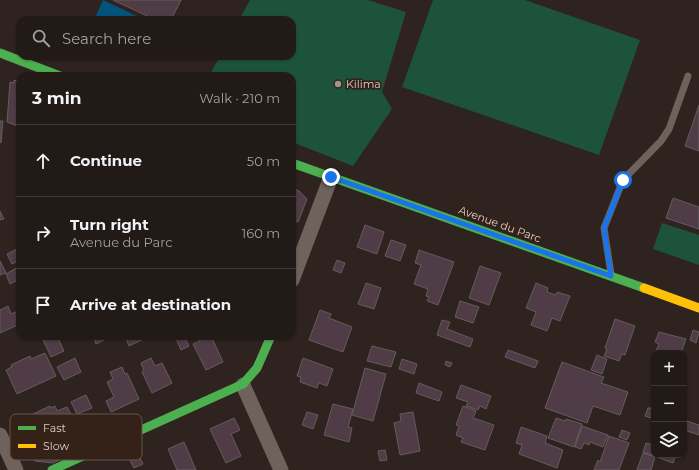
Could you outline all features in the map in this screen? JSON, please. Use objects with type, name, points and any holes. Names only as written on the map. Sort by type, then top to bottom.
[{"type":"street","points":[[0,53],[16,59]]},
{"type":"street","points":[[18,60],[50,72]]},
{"type":"street","name":"Avenue du Parc","points":[[296,164],[699,308]]},
{"type":"street","points":[[296,269],[331,177]]},
{"type":"street","points":[[142,429],[220,393],[243,385],[261,364],[270,340]]},
{"type":"street","points":[[243,385],[282,470]]},
{"type":"street","points":[[0,435],[10,457]]},
{"type":"street","points":[[11,460],[16,470]]},
{"type":"street","points":[[52,470],[74,460]]},
{"type":"lane","points":[[611,276],[604,228],[623,180],[661,141],[669,130],[688,76]]},
{"type":"green space","name":"Kilima","points":[[250,0],[368,0],[406,12],[382,92],[392,109],[353,166],[296,144],[296,72],[211,72],[218,60],[296,60],[296,16],[241,16]]},
{"type":"green space","points":[[433,0],[525,0],[640,40],[599,155],[402,87]]},
{"type":"green space","points":[[662,223],[699,235],[699,265],[653,249]]},
{"type":"water","points":[[103,0],[137,16],[96,16]]},
{"type":"building","points":[[113,0],[181,0],[173,16],[147,16]]},
{"type":"building","points":[[14,80],[16,81],[16,125],[7,122],[10,82],[14,83]]},
{"type":"building","points":[[699,105],[699,151],[685,146]]},
{"type":"building","points":[[0,121],[3,121],[1,143],[0,142]]},
{"type":"building","points":[[296,190],[307,199],[298,222],[296,221]]},
{"type":"building","points":[[673,198],[699,207],[699,229],[666,218]]},
{"type":"building","points":[[0,211],[4,219],[0,220]]},
{"type":"building","points":[[365,225],[384,232],[377,254],[357,247]]},
{"type":"building","points":[[391,240],[406,245],[400,261],[385,256]]},
{"type":"building","points":[[16,250],[16,262],[12,264],[7,254]]},
{"type":"building","points":[[419,250],[454,262],[438,305],[427,301],[429,297],[426,296],[428,289],[414,284],[421,265],[415,263]]},
{"type":"building","points":[[337,260],[345,263],[341,273],[333,270]]},
{"type":"building","points":[[0,261],[6,273],[0,275]]},
{"type":"building","points":[[480,266],[501,273],[489,305],[469,298]]},
{"type":"building","points":[[16,268],[16,281],[10,284],[6,274]]},
{"type":"building","points":[[366,283],[381,288],[374,309],[358,304]]},
{"type":"building","points":[[536,283],[548,288],[547,292],[556,295],[557,292],[570,296],[560,321],[552,318],[547,331],[531,325],[536,312],[526,308]]},
{"type":"building","points":[[460,301],[479,307],[473,323],[455,317]]},
{"type":"building","points":[[8,306],[11,314],[16,312],[16,326],[0,333],[0,310]]},
{"type":"building","points":[[320,310],[331,314],[329,318],[352,327],[343,352],[309,340]]},
{"type":"building","points":[[615,319],[635,326],[625,355],[622,354],[619,361],[604,356],[607,349],[605,348]]},
{"type":"building","points":[[442,320],[450,322],[447,329],[473,339],[470,347],[437,335]]},
{"type":"building","points":[[693,330],[699,332],[696,343],[690,340]]},
{"type":"building","points":[[659,332],[686,339],[682,350],[656,350],[659,344],[655,342]]},
{"type":"building","points":[[43,340],[59,340],[64,351],[51,357]]},
{"type":"building","points":[[94,340],[104,340],[96,344]]},
{"type":"building","points":[[127,340],[142,340],[129,346]]},
{"type":"building","points":[[177,340],[186,340],[189,346],[181,350]]},
{"type":"building","points":[[213,340],[223,362],[206,370],[193,344],[200,341]]},
{"type":"building","points":[[372,346],[396,352],[391,367],[367,361]]},
{"type":"building","points":[[508,350],[538,361],[535,368],[505,357]]},
{"type":"building","points":[[45,353],[56,376],[17,394],[6,370],[12,367],[11,365],[30,356],[31,359]]},
{"type":"building","points":[[597,355],[607,359],[602,374],[591,370]]},
{"type":"building","points":[[75,358],[81,372],[64,380],[57,367]]},
{"type":"building","points":[[151,358],[155,366],[162,363],[172,383],[152,393],[142,372],[144,371],[141,363]]},
{"type":"building","points":[[303,358],[333,369],[327,386],[319,383],[317,388],[300,382],[301,377],[297,376]]},
{"type":"building","points":[[402,359],[417,364],[414,374],[399,369]]},
{"type":"building","points":[[446,361],[452,363],[450,367],[445,365]]},
{"type":"building","points":[[562,362],[604,377],[601,383],[628,392],[620,415],[593,406],[587,423],[545,408]]},
{"type":"building","points":[[122,367],[125,374],[127,373],[139,399],[111,412],[106,401],[114,397],[107,382],[113,379],[110,372]]},
{"type":"building","points":[[365,368],[386,374],[373,421],[352,415]]},
{"type":"building","points":[[419,383],[442,392],[439,401],[416,393]]},
{"type":"building","points":[[461,385],[491,396],[486,409],[480,406],[478,410],[466,406],[468,402],[456,398]]},
{"type":"building","points":[[86,395],[92,408],[77,414],[71,402]]},
{"type":"building","points":[[333,404],[353,409],[348,427],[352,428],[349,442],[324,435]]},
{"type":"building","points":[[50,406],[51,408],[55,406],[57,411],[67,407],[71,414],[33,414]]},
{"type":"building","points":[[463,406],[476,411],[473,418],[494,425],[485,450],[461,442],[463,438],[456,435],[459,426],[456,425]]},
{"type":"building","points":[[648,408],[651,408],[651,418],[645,416]]},
{"type":"building","points":[[307,412],[318,415],[313,429],[302,425]]},
{"type":"building","points":[[413,412],[420,451],[400,455],[394,423],[401,421],[400,414]]},
{"type":"building","points":[[234,418],[240,430],[231,434],[241,456],[226,463],[210,429]]},
{"type":"building","points":[[556,418],[565,421],[566,419],[582,424],[574,447],[548,438]]},
{"type":"building","points":[[687,421],[699,425],[699,435],[687,431]]},
{"type":"building","points":[[582,426],[608,435],[603,447],[590,442],[589,445],[584,443],[581,449],[575,447]]},
{"type":"building","points":[[521,427],[547,436],[545,443],[563,450],[557,468],[519,454],[522,445],[516,443]]},
{"type":"building","points":[[622,430],[630,433],[627,440],[619,437]]},
{"type":"building","points":[[609,436],[629,443],[619,470],[594,470],[598,460],[600,462]]},
{"type":"building","points":[[184,442],[196,470],[177,470],[168,449]]},
{"type":"building","points":[[646,443],[651,444],[651,455],[643,452]]},
{"type":"building","points":[[385,450],[387,460],[380,461],[378,451]]},
{"type":"building","points":[[643,453],[651,456],[651,458],[655,458],[651,470],[637,470]]},
{"type":"building","points":[[659,458],[675,458],[673,463]]},
{"type":"building","points":[[34,460],[59,460],[53,463]]},
{"type":"building","points":[[130,460],[141,460],[143,464],[134,468]]},
{"type":"traffic: fast","points":[[0,53],[16,59]]},
{"type":"traffic: fast","points":[[18,60],[50,72]]},
{"type":"traffic: fast","points":[[296,164],[644,288]]},
{"type":"traffic: fast","points":[[142,429],[243,384],[257,368],[269,340]]},
{"type":"traffic: fast","points":[[52,470],[74,460]]},
{"type":"traffic: slow","points":[[644,288],[699,308]]},
{"type":"place","name":"Kilima","points":[[338,84]]},
{"type":"route","points":[[331,177],[611,276],[604,228],[623,180]]}]
